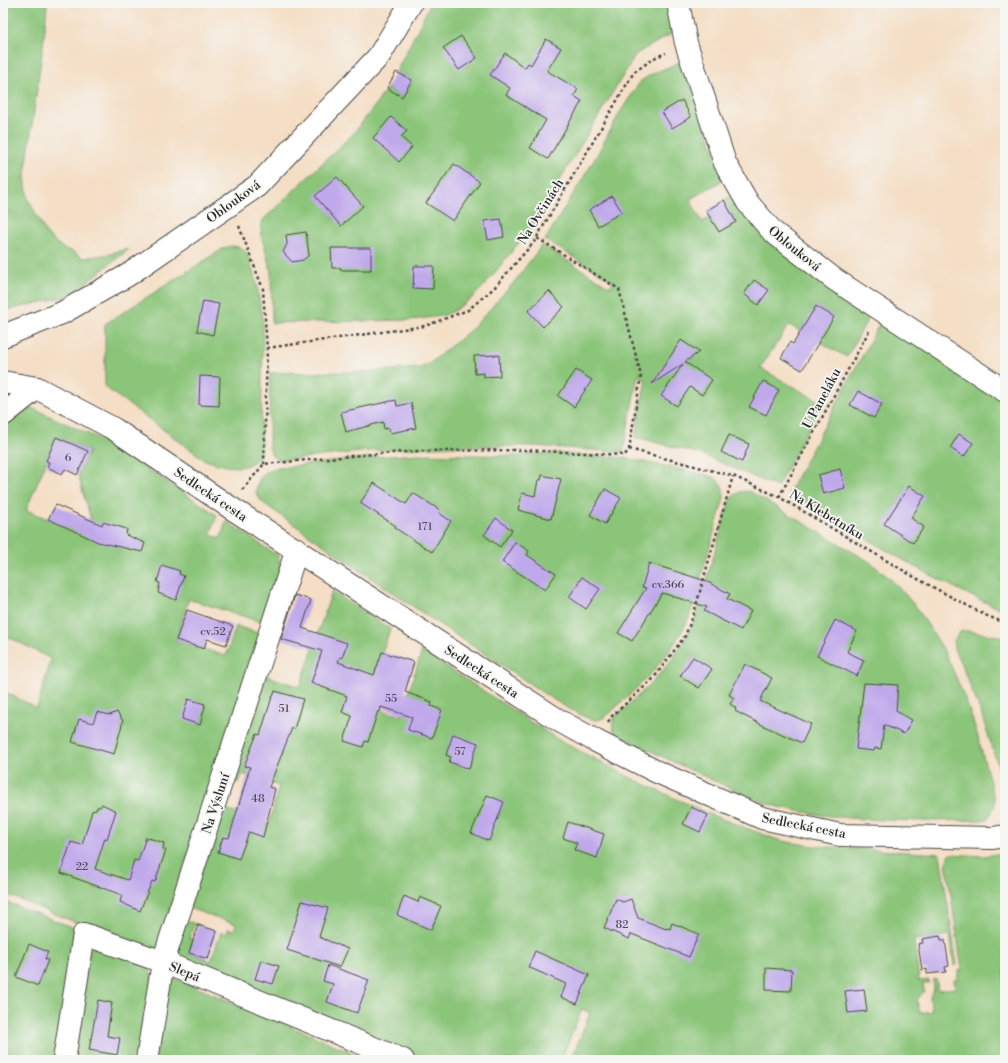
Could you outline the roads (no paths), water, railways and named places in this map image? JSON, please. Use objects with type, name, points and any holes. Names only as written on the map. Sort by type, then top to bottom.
[{"type":"street","name":"Oblouková","points":[[3,336],[69,310],[128,275],[257,186],[379,56],[411,3]]},
{"type":"street","name":"Oblouková","points":[[678,3],[686,43],[725,163],[748,203],[773,232],[834,279],[1005,391]]},
{"type":"street","name":"Sedlecká cesta","points":[[3,382],[37,388],[114,429],[228,506],[297,549],[558,720],[655,771],[762,818],[840,835],[993,838],[1005,836]]},
{"type":"street","points":[[3,415],[37,388]]},
{"type":"street","name":"Na Výsluní","points":[[147,1060],[163,962],[297,549]]},
{"type":"street","name":"Slepá","points":[[64,1060],[84,934],[163,962],[403,1060]]}]
